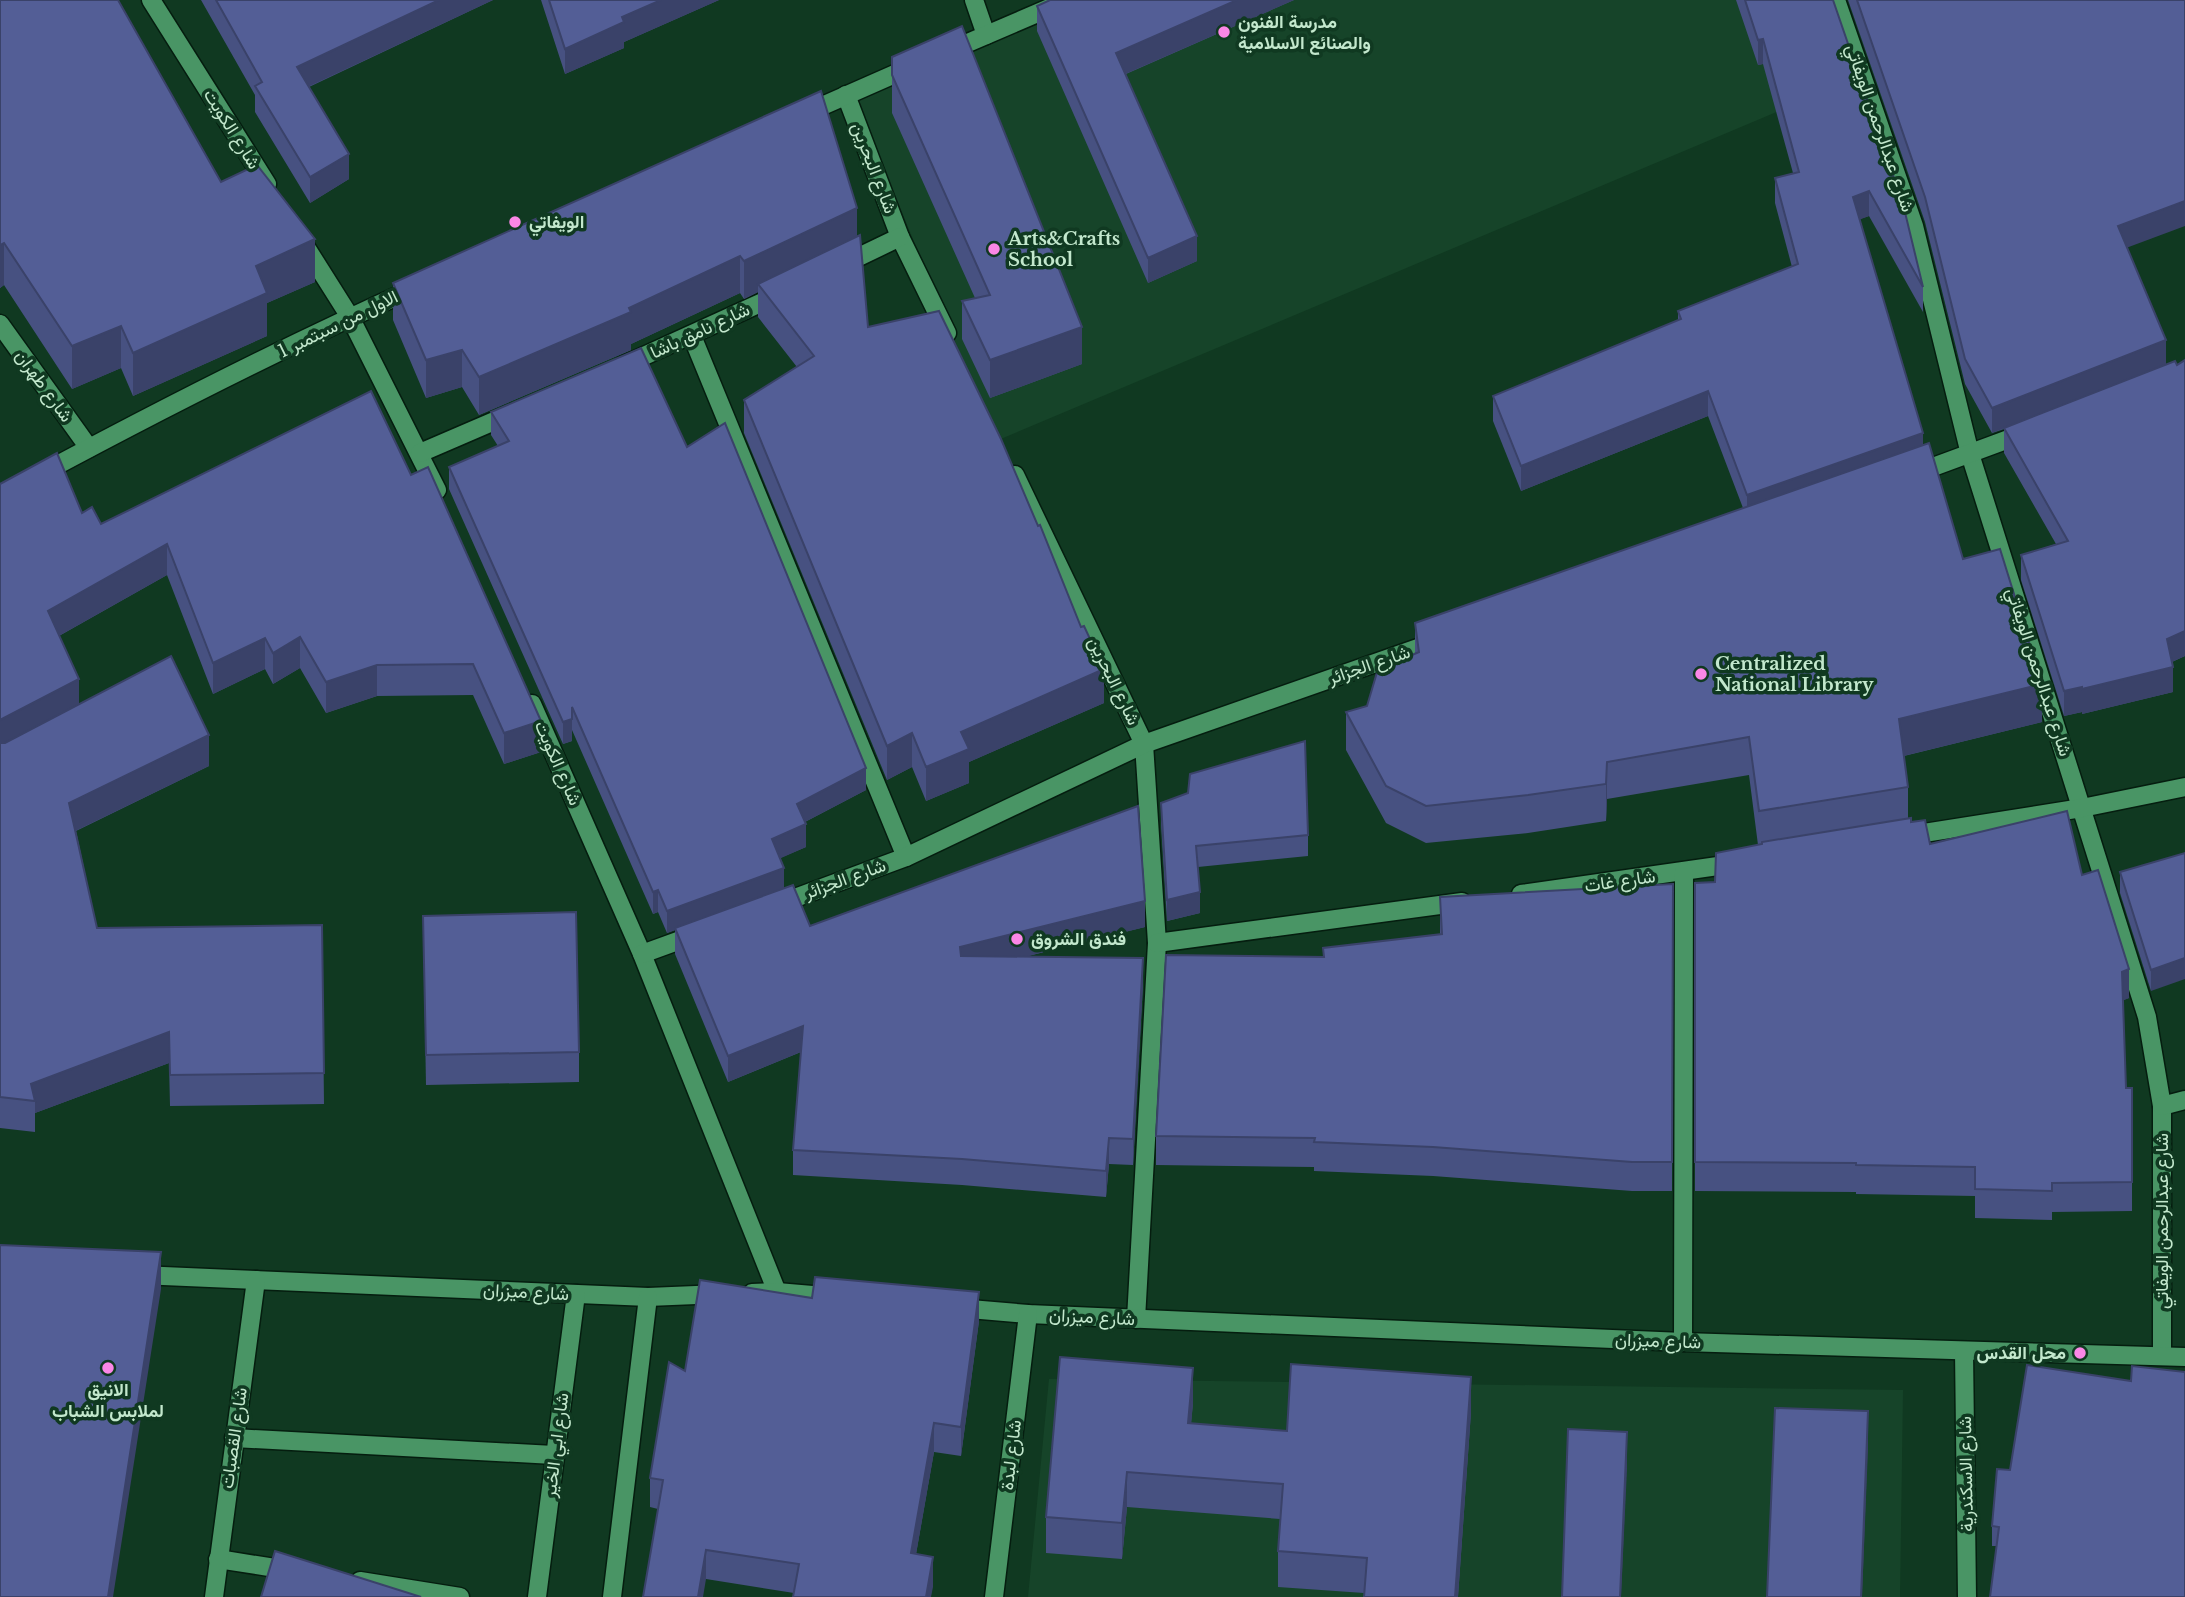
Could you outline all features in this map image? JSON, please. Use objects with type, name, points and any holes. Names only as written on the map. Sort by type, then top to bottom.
[{"type":"street","name":"شارع الكويت","points":[[151,0],[276,200]]},
{"type":"street","points":[[974,0],[986,35]]},
{"type":"street","points":[[788,121],[1068,0]]},
{"type":"street","name":"شارع عبدالرحمن الويفاتي","points":[[1836,0],[1914,226],[1970,454],[2147,1017],[2162,1106],[2162,1356]]},
{"type":"street","name":"شارع البحرين","points":[[846,95],[900,237],[954,348]]},
{"type":"street","points":[[291,223],[350,317],[442,501]]},
{"type":"street","points":[[827,272],[900,237]]},
{"type":"street","name":"الاول من سبتمبر 1","points":[[0,496],[89,448],[350,317],[426,283]]},
{"type":"street","name":"شارع نامق باشا","points":[[606,373],[790,289]]},
{"type":"street","name":"شارع طهران","points":[[0,324],[89,448]]},
{"type":"street","points":[[692,336],[906,857]]},
{"type":"street","points":[[420,453],[531,405]]},
{"type":"street","points":[[1891,482],[2046,425]]},
{"type":"street","name":"شارع البحرين","points":[[1007,460],[1144,744],[1157,943],[1136,1319]]},
{"type":"street","name":"شارع الجزائر","points":[[755,912],[906,857],[1144,744],[1459,634]]},
{"type":"street","name":"شارع الكويت","points":[[525,688],[642,954],[777,1292]]},
{"type":"street","points":[[1890,839],[2082,808],[2185,787]]},
{"type":"street","name":"شارع غات","points":[[1504,896],[1753,861]]},
{"type":"street","points":[[1683,1342],[1684,872]]},
{"type":"street","points":[[1157,943],[1476,900]]},
{"type":"street","points":[[642,954],[717,926]]},
{"type":"street","points":[[2162,1106],[2185,1100]]},
{"type":"street","name":"شارع ميزران","points":[[121,1274],[649,1297],[777,1292],[856,1299]]},
{"type":"street","name":"شارع القصبات","points":[[214,1597],[256,1280]]},
{"type":"street","name":"شارع ابي الخير","points":[[537,1597],[576,1294]]},
{"type":"street","points":[[612,1597],[649,1297]]},
{"type":"street","name":"شارع ميزران","points":[[936,1306],[1028,1314],[1683,1342],[2185,1357]]},
{"type":"street","name":"شارع لبدة","points":[[994,1597],[1028,1314]]},
{"type":"street","name":"شارع الاسكندرية","points":[[1965,1351],[1967,1597]]},
{"type":"street","points":[[234,1438],[554,1455]]},
{"type":"street","points":[[218,1559],[312,1574]]},
{"type":"street","points":[[339,1578],[460,1597]]},
{"type":"shaded area","points":[[1081,0],[1829,0],[1857,78],[996,441],[855,98]]},
{"type":"shaded area","points":[[1049,1379],[1903,1390],[1900,1597],[1028,1597]]},
{"type":"building","points":[[0,0],[118,0],[221,182],[257,165],[315,239],[256,266],[267,293],[133,353],[121,326],[72,346],[4,243],[0,245]]},
{"type":"building","points":[[216,0],[439,0],[297,67],[349,154],[310,177],[255,86],[262,82]]},
{"type":"building","points":[[549,0],[661,0],[622,17],[624,22],[565,49]]},
{"type":"building","points":[[1050,0],[1237,0],[1116,53],[1197,236],[1148,258],[1037,6]]},
{"type":"building","points":[[1745,0],[1833,0],[1903,204],[1923,287],[1869,191],[1853,197],[1923,433],[1747,495],[1708,391],[1521,466],[1493,396],[1681,319],[1678,311],[1798,264],[1775,178],[1799,172],[1763,39],[1758,40]]},
{"type":"building","points":[[1857,0],[2185,0],[2185,201],[2118,226],[2166,340],[1992,408],[1965,359],[1925,197]]},
{"type":"building","points":[[962,26],[1082,327],[990,360],[962,301],[990,295],[892,75],[892,57]]},
{"type":"building","points":[[821,91],[857,208],[744,261],[740,256],[629,308],[631,312],[479,377],[462,350],[426,360],[393,283]]},
{"type":"building","points":[[860,235],[868,327],[939,311],[1001,439],[1038,526],[1040,525],[1081,627],[1084,626],[1104,669],[961,732],[969,749],[926,767],[912,733],[887,746],[744,400],[814,356],[758,284]]},
{"type":"building","points":[[641,348],[687,447],[725,423],[866,768],[797,804],[806,824],[772,839],[784,868],[667,911],[658,890],[653,892],[572,707],[572,719],[563,722],[449,467],[509,441],[491,412]]},
{"type":"building","points":[[2185,360],[2185,631],[2167,639],[2173,667],[2064,691],[2021,555],[2068,541],[2004,428],[2175,361],[2177,365]]},
{"type":"building","points":[[371,391],[411,475],[428,467],[541,721],[504,733],[473,664],[377,665],[326,682],[300,637],[273,653],[265,638],[213,663],[167,544],[48,611],[79,679],[0,720],[0,484],[57,453],[82,513],[92,507],[101,524]]},
{"type":"building","name":"Centralized National Library","points":[[1929,443],[1963,559],[2000,549],[2042,684],[1899,719],[1908,787],[1759,811],[1749,737],[1607,762],[1606,784],[1528,795],[1426,806],[1386,786],[1346,712],[1367,706],[1378,669],[1419,652],[1415,623]]},
{"type":"building","points":[[171,656],[209,735],[69,803],[97,928],[322,925],[324,1073],[170,1075],[169,1032],[31,1084],[35,1101],[0,1097],[0,743],[5,743]]},
{"type":"building","points":[[1305,741],[1308,835],[1196,846],[1200,892],[1167,900],[1161,803],[1188,793],[1190,774]]},
{"type":"building","points":[[1138,806],[1145,901],[960,947],[961,956],[1143,958],[1133,1139],[1109,1138],[1106,1171],[962,1159],[793,1150],[803,1026],[728,1056],[675,928],[793,885],[810,926]]},
{"type":"building","points":[[2067,811],[2082,875],[2098,870],[2129,969],[2122,972],[2126,1088],[2132,1088],[2132,1182],[2052,1183],[2052,1191],[1975,1189],[1975,1167],[1695,1162],[1695,883],[1715,882],[1716,853],[1762,842],[1911,818],[1911,822],[1925,820],[1930,844]]},
{"type":"building","points":[[2185,853],[2185,958],[2151,970],[2120,872]]},
{"type":"building","points":[[1673,884],[1672,1162],[1632,1162],[1433,1147],[1314,1142],[1315,1138],[1156,1136],[1166,955],[1324,957],[1323,948],[1442,934],[1440,897]]},
{"type":"building","points":[[576,912],[579,1052],[426,1055],[423,916]]},
{"type":"building","points":[[0,1245],[161,1252],[108,1597],[0,1597]]},
{"type":"building","points":[[815,1277],[979,1292],[961,1427],[934,1423],[911,1553],[933,1557],[926,1597],[793,1597],[799,1564],[706,1550],[698,1597],[643,1597],[663,1480],[650,1478],[669,1362],[685,1371],[700,1280],[812,1298]]},
{"type":"building","points":[[1060,1357],[1193,1368],[1188,1423],[1287,1431],[1291,1364],[1471,1377],[1455,1597],[1364,1597],[1367,1558],[1278,1551],[1283,1484],[1127,1472],[1122,1523],[1046,1517]]},
{"type":"building","points":[[2027,1365],[2131,1381],[2132,1366],[2185,1372],[2185,1597],[1990,1597],[1999,1527],[1992,1526],[1997,1469],[2010,1470]]},
{"type":"building","points":[[1775,1408],[1868,1411],[1861,1597],[1767,1597]]},
{"type":"building","points":[[1568,1429],[1627,1432],[1620,1597],[1562,1597]]},
{"type":"building","points":[[275,1551],[421,1597],[261,1597]]},
{"type":"place","name":"مدرسة الفنون والصنائع الاسلامية","points":[[1224,32]]},
{"type":"place","name":"الويفاتي","points":[[515,222]]},
{"type":"place","name":"Arts&Crafts School","points":[[994,249]]},
{"type":"place","name":"Centralized National Library","points":[[1701,674]]},
{"type":"place","name":"فندق الشروق","points":[[1017,939]]},
{"type":"place","name":"محل القدس","points":[[2080,1353]]},
{"type":"place","name":"الانيق لملابس الشباب","points":[[108,1368]]}]
